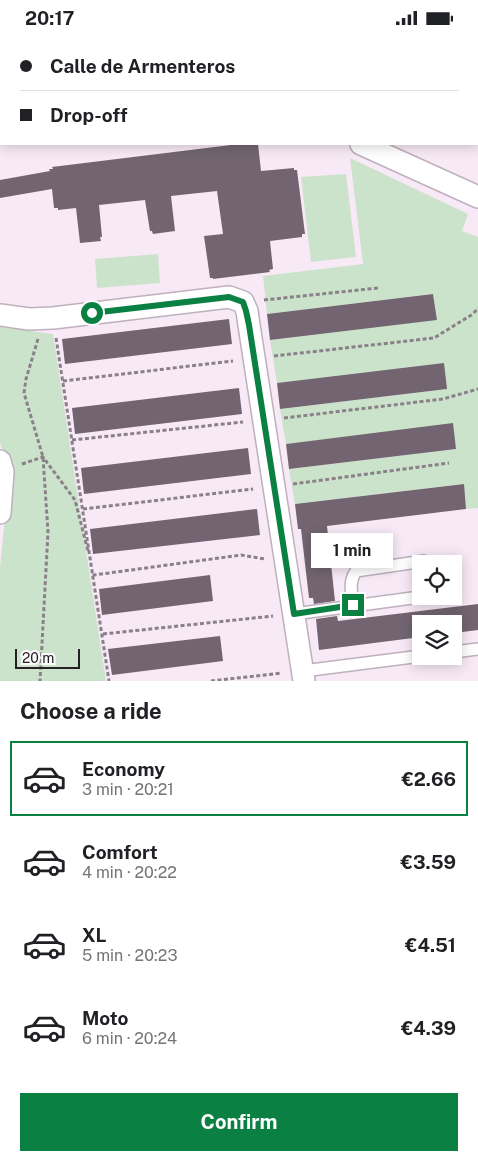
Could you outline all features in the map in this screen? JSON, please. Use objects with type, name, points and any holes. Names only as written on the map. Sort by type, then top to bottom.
[{"type":"street","points":[[363,145],[478,197]]},
{"type":"street","points":[[0,315],[29,319],[52,318],[229,297],[243,302],[249,325],[303,676]]},
{"type":"street","points":[[0,513],[1,469]]},
{"type":"lane","points":[[353,605],[351,585],[356,571],[412,563]]},
{"type":"lane","points":[[294,614],[412,598]]},
{"type":"lane","points":[[462,651],[478,649]]},
{"type":"lane","points":[[303,676],[412,658]]},
{"type":"path","points":[[243,302],[378,288]]},
{"type":"path","points":[[52,318],[94,575],[109,681]]},
{"type":"path","points":[[29,319],[39,334],[26,379],[24,393],[43,457],[48,532],[40,681]]},
{"type":"path","points":[[43,457],[75,500],[94,575]]},
{"type":"path","points":[[1,469],[43,457]]},
{"type":"path","points":[[94,575],[241,555],[286,562]]},
{"type":"path","points":[[102,634],[294,614]]},
{"type":"path","points":[[211,681],[303,676]]},
{"type":"green space","points":[[350,158],[468,214],[462,231],[478,237],[478,508],[466,509],[463,484],[295,504],[289,469],[456,449],[452,424],[286,444],[280,409],[447,389],[333,377],[277,383],[270,340],[437,319],[433,294],[267,314],[263,276],[363,264]]},
{"type":"green space","points":[[346,174],[356,257],[311,262],[301,177]]},
{"type":"green space","points":[[158,254],[160,283],[97,288],[95,259]]},
{"type":"green space","points":[[0,327],[53,334],[106,681],[0,681],[0,568],[9,476],[8,465],[0,443]]},
{"type":"building","points":[[231,145],[258,145],[261,171],[294,168],[294,170],[297,170],[305,234],[302,234],[302,237],[270,241],[273,269],[269,270],[270,272],[213,279],[210,278],[204,236],[223,234],[217,191],[171,196],[175,231],[153,234],[150,231],[145,200],[99,205],[101,241],[80,243],[76,208],[58,210],[58,208],[54,208],[52,189],[0,198],[0,180],[50,171],[49,169],[53,169],[52,167]]},
{"type":"building","points":[[433,294],[437,320],[270,340],[267,314]]},
{"type":"building","points":[[229,319],[232,344],[65,364],[62,339]]},
{"type":"building","points":[[444,363],[447,389],[280,409],[277,383]]},
{"type":"building","points":[[239,388],[242,414],[75,434],[72,408]]},
{"type":"building","points":[[453,423],[456,449],[289,469],[286,444]]},
{"type":"building","points":[[248,448],[251,474],[84,494],[81,468]]},
{"type":"building","points":[[464,484],[466,509],[327,526],[335,601],[314,604],[313,598],[309,598],[301,529],[298,529],[295,504]]},
{"type":"building","points":[[257,509],[260,535],[93,554],[90,529]]},
{"type":"building","points":[[210,575],[213,601],[102,615],[99,589]]},
{"type":"building","points":[[478,604],[478,630],[462,632],[462,615],[412,615],[412,638],[319,650],[316,619],[337,616],[338,621]]},
{"type":"building","points":[[220,636],[223,661],[112,675],[108,649]]},
{"type":"route","points":[[92,313],[229,297],[243,302],[249,325],[294,614],[353,605]]}]
